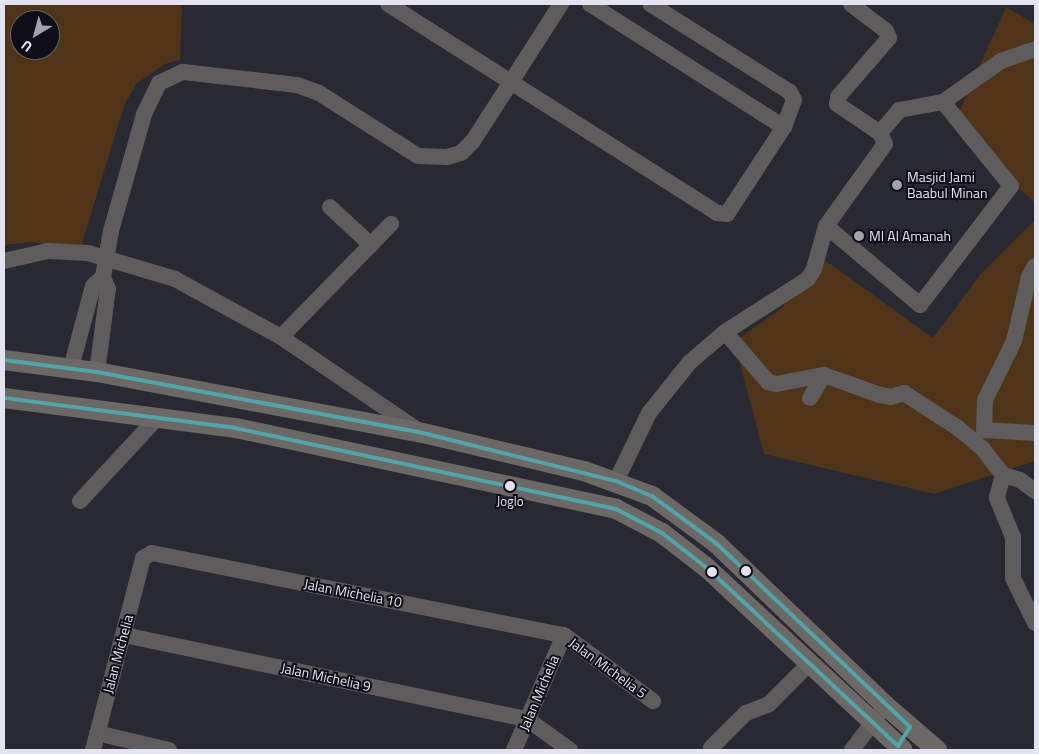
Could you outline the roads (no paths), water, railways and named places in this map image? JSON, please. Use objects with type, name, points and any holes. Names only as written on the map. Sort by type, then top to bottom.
[{"type":"main road","points":[[4,360],[97,372],[423,433],[584,471],[616,481],[652,496],[716,543],[885,705],[937,750]]},
{"type":"main road","points":[[4,398],[236,428],[616,508],[662,533],[707,568],[898,749]]},
{"type":"main road","points":[[578,500],[584,471]]},
{"type":"street","points":[[388,4],[510,83],[724,215],[732,210],[784,127],[794,106],[790,92],[650,4]]},
{"type":"street","points":[[97,372],[108,289],[103,277],[106,258],[144,114],[159,83],[168,76],[183,72],[296,84],[319,92],[418,156],[432,159],[461,153],[467,147],[561,4]]},
{"type":"street","points":[[590,4],[784,127]]},
{"type":"street","points":[[616,481],[640,428],[661,396],[690,362],[725,332],[808,279],[814,269],[826,226],[884,144],[880,133],[836,104],[838,98],[889,38],[886,31],[852,4]]},
{"type":"street","points":[[880,133],[899,110],[943,102],[1001,61],[1035,49]]},
{"type":"street","points":[[826,226],[920,305],[1011,186],[943,102]]},
{"type":"street","points":[[330,207],[371,245]]},
{"type":"street","points":[[281,337],[391,224]]},
{"type":"street","points":[[4,261],[48,251],[88,253],[176,279],[281,337],[423,433]]},
{"type":"street","points":[[982,448],[985,400],[1014,341],[1029,276],[1035,266]]},
{"type":"street","points":[[71,368],[93,286],[103,277]]},
{"type":"street","points":[[725,332],[768,382],[776,384],[824,375],[880,395],[891,397],[904,394],[982,448],[1003,475],[1020,480],[1035,491]]},
{"type":"street","points":[[810,398],[824,375]]},
{"type":"street","points":[[80,501],[158,417]]},
{"type":"street","points":[[984,430],[1035,433]]},
{"type":"street","points":[[1003,475],[997,498],[1012,536],[1013,578],[1035,622]]},
{"type":"street","name":"Jalan Michelia 10","points":[[143,558],[152,553],[564,635]]},
{"type":"street","name":"Jalan Michelia","points":[[93,750],[143,558]]},
{"type":"street","name":"Jalan Michelia 9","points":[[124,635],[527,718]]},
{"type":"street","name":"Jalan Michelia","points":[[514,750],[564,635]]},
{"type":"street","name":"Jalan Michelia 5","points":[[564,635],[653,701]]},
{"type":"street","points":[[711,748],[746,712],[771,702],[809,664]]},
{"type":"street","points":[[852,750],[885,705]]},
{"type":"street","points":[[527,718],[570,750]]},
{"type":"street","points":[[898,749],[910,728]]},
{"type":"street","points":[[97,733],[169,750]]},
{"type":"place","name":"Masjid Jami Baabul Minan","points":[[897,185]]},
{"type":"place","name":"MI Al Amanah","points":[[859,236]]},
{"type":"place","name":"Joglo","points":[[510,486]]}]
